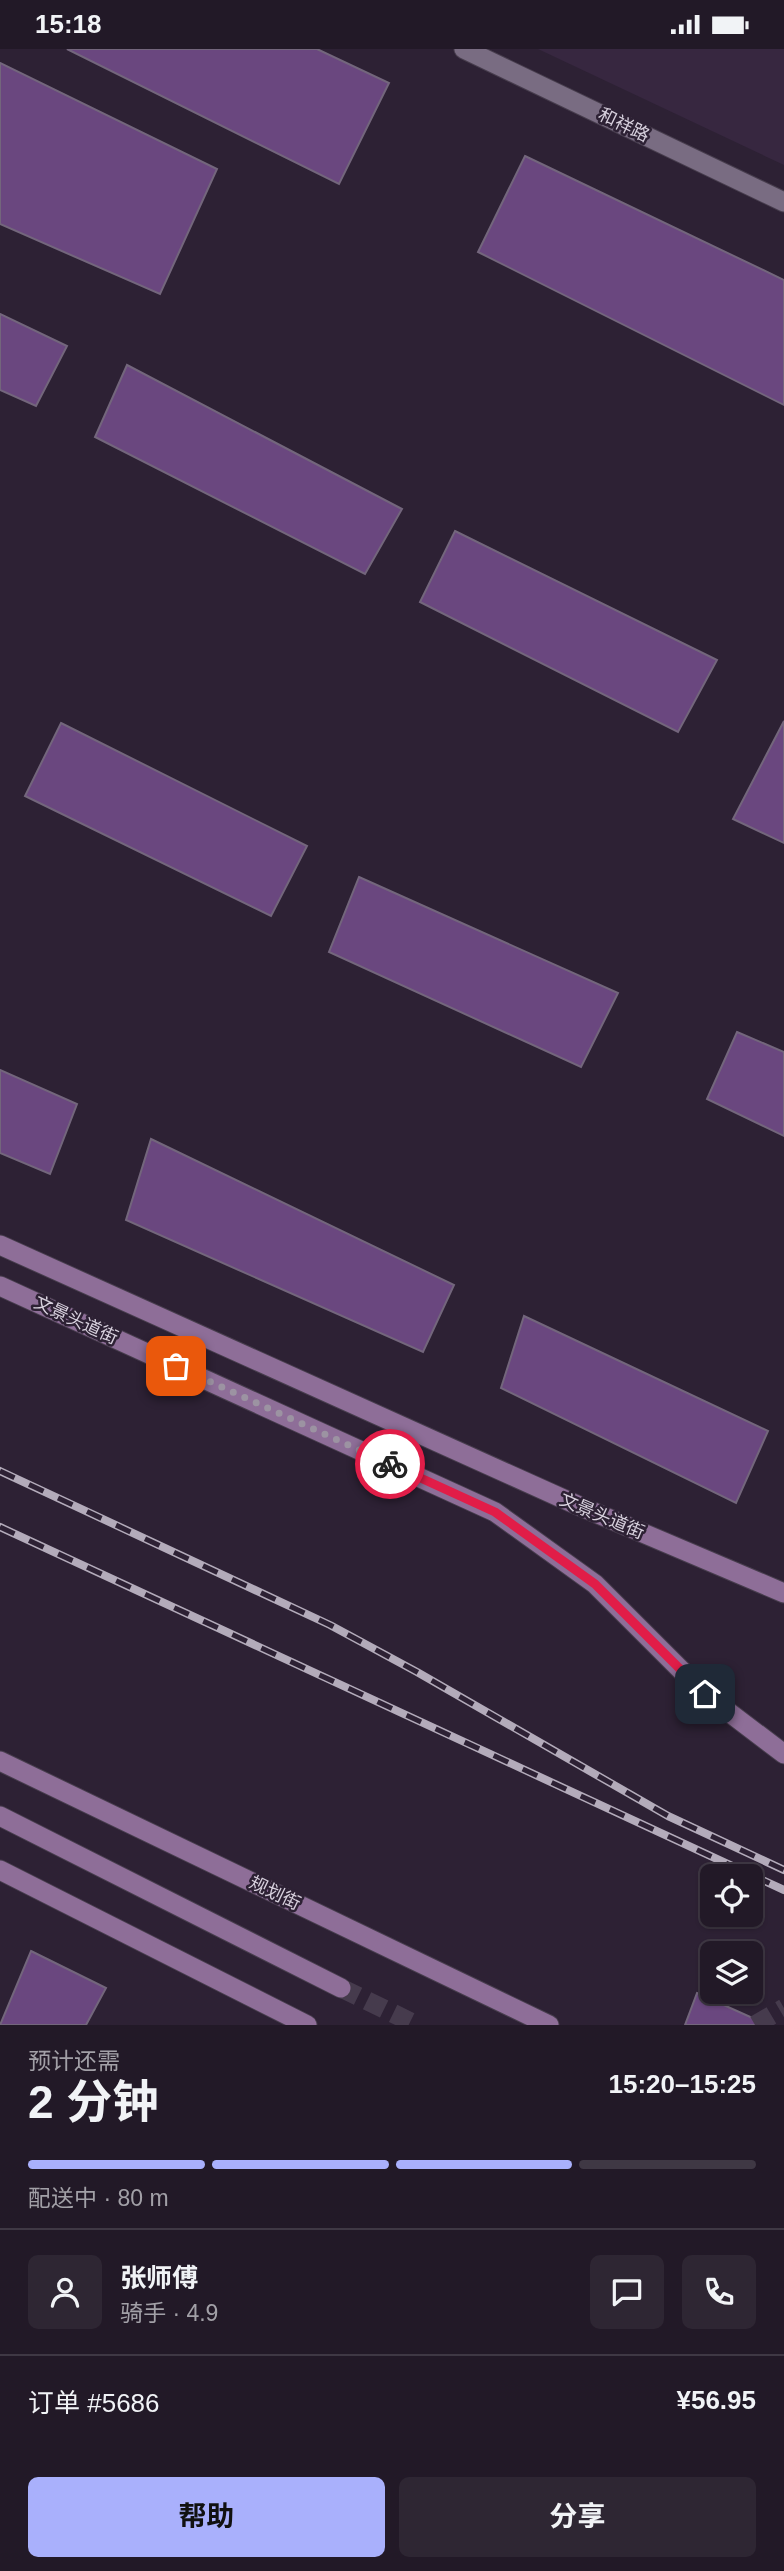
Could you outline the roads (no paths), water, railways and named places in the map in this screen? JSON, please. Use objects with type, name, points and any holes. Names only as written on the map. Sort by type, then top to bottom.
[{"type":"main road","name":"文景头道街","points":[[0,1245],[577,1506],[784,1593]]},
{"type":"main road","name":"文景头道街","points":[[0,1286],[495,1512],[595,1584],[705,1694],[784,1754]]},
{"type":"main road","name":"规划街","points":[[0,1761],[549,2025]]},
{"type":"main road","points":[[0,1816],[341,1989]]},
{"type":"main road","points":[[0,1870],[307,2025]]},
{"type":"street","name":"和祥路","points":[[464,49],[784,202]]},
{"type":"tunnel","points":[[341,1988],[417,2025]]},
{"type":"tunnel","points":[[755,2025],[784,2008]]},
{"type":"railway","points":[[0,1471],[330,1625],[668,1816],[784,1870]]},
{"type":"railway","points":[[0,1527],[784,1890]]}]
